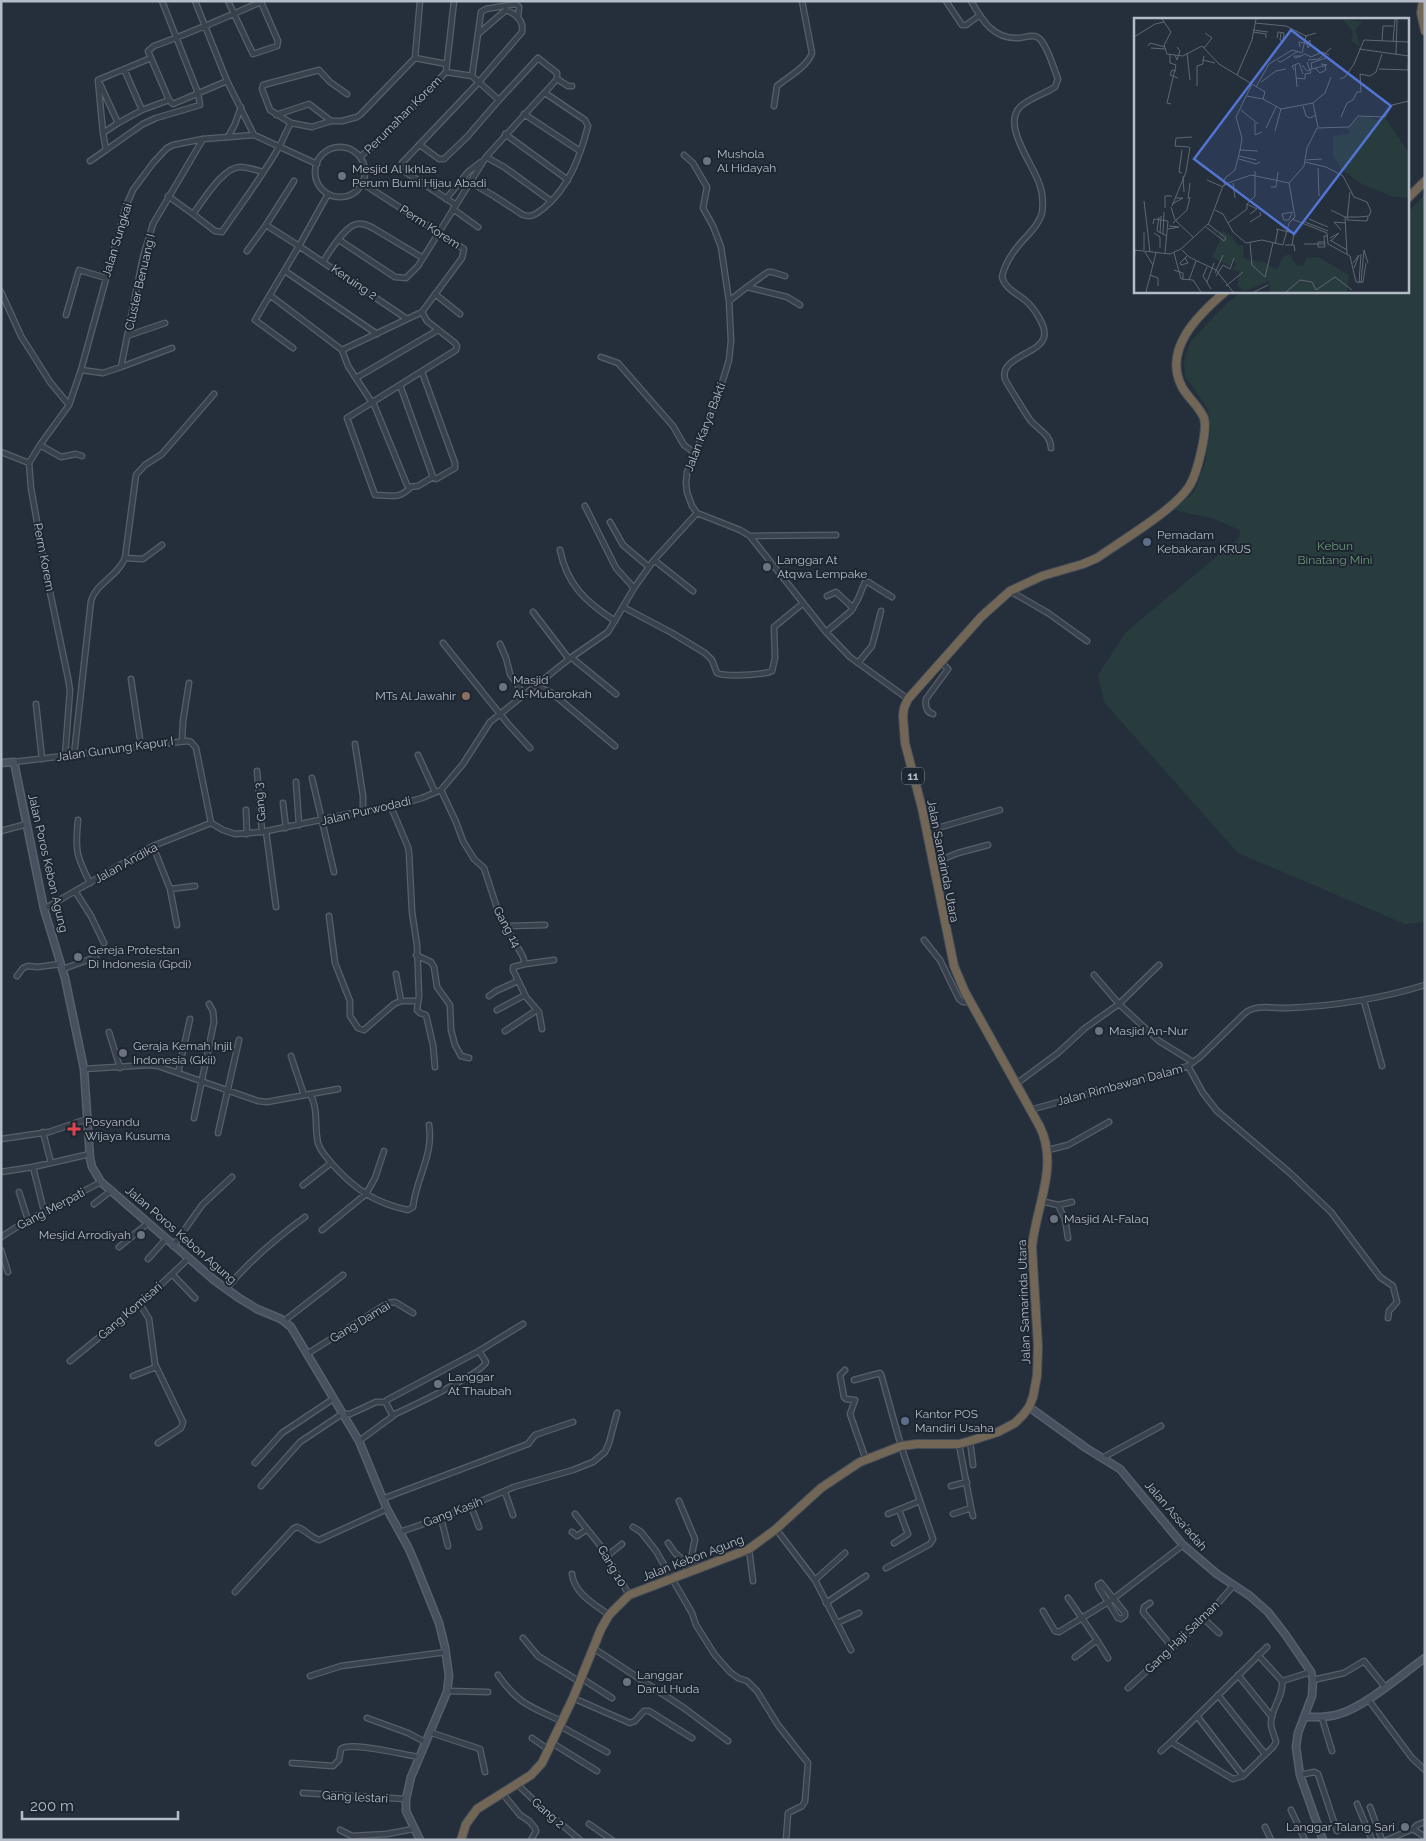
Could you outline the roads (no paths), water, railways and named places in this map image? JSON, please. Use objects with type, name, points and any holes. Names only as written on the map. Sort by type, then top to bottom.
[{"type":"highway","points":[[1423,1],[1421,14],[1425,31]]},
{"type":"highway","points":[[1408,198],[1425,181]]},
{"type":"highway","points":[[908,699],[981,617],[1010,591],[1042,576],[1097,558],[1171,505],[1190,485],[1200,455],[1205,423],[1197,406],[1179,381],[1175,362],[1178,348],[1197,320],[1225,292]]},
{"type":"highway","name":"Jalan Samarinda Utara","points":[[908,699],[903,716],[905,743],[927,831],[954,966],[971,1002],[1045,1138],[1048,1150],[1048,1168],[1032,1247],[1038,1346],[1037,1376],[1029,1407]]},
{"type":"highway","name":"Jalan Kebon Agung","points":[[461,1840],[466,1824],[477,1809],[518,1785],[537,1769],[551,1746],[609,1615],[629,1595],[749,1549],[776,1529],[821,1488],[866,1460],[901,1446],[959,1444],[970,1441],[1007,1428],[1029,1407]]},
{"type":"main road","points":[[1,763],[14,762]]},
{"type":"main road","name":"Jalan Poros Kebon Agung","points":[[14,762],[44,909],[62,967],[84,1069],[92,1167],[101,1182],[188,1259],[226,1289],[257,1309],[284,1321],[291,1327],[359,1441],[386,1509],[415,1563],[439,1623],[446,1652],[449,1676],[447,1690],[411,1777],[406,1799],[406,1811],[413,1829],[420,1840]]},
{"type":"main road","name":"Jalan Assa'adah","points":[[1029,1407],[1125,1473],[1183,1545],[1202,1563],[1234,1584],[1268,1612],[1311,1672],[1314,1680]]},
{"type":"main road","points":[[1304,1717],[1322,1718],[1347,1712],[1424,1662]]},
{"type":"main road","points":[[1314,1680],[1312,1696],[1296,1740],[1300,1775],[1323,1840]]},
{"type":"street","points":[[90,161],[142,124],[175,111],[200,105],[198,94],[162,1]]},
{"type":"street","points":[[194,1],[227,81],[254,135],[317,164]]},
{"type":"street","points":[[227,81],[174,104],[169,100],[148,51],[151,47],[176,38],[234,13],[261,2],[278,44],[277,46],[256,54],[252,52],[234,13],[228,1]]},
{"type":"street","points":[[347,94],[330,82],[319,70],[263,85],[262,88],[270,110],[291,123],[312,127],[331,121],[342,121],[357,117],[415,58],[420,1]]},
{"type":"street","name":"Perumahan Korem","points":[[360,157],[394,127],[446,72],[454,1]]},
{"type":"street","points":[[774,106],[777,86],[804,64],[812,53],[802,1]]},
{"type":"street","points":[[946,1],[962,25],[966,25],[980,16]]},
{"type":"street","points":[[971,1],[990,28],[1000,35],[1011,38],[1034,36],[1039,38],[1044,45],[1058,79],[1055,87],[1024,104],[1016,114],[1016,134],[1040,187],[1042,211],[1037,225],[1009,260],[1002,277],[1006,287],[1029,304],[1044,330],[1044,337],[1040,344],[1013,361],[1007,367],[1004,376],[1030,420],[1049,438],[1051,448]]},
{"type":"street","points":[[499,100],[472,76],[482,12],[486,9],[518,5],[518,18]]},
{"type":"street","points":[[478,226],[446,199],[402,169],[402,163],[479,82],[522,32],[522,24],[518,18],[505,8]]},
{"type":"street","points":[[478,34],[505,8]]},
{"type":"street","points":[[98,80],[151,58]]},
{"type":"street","name":"Perumahan Korem","points":[[415,58],[447,64]]},
{"type":"street","points":[[339,240],[395,277],[403,278],[410,276],[485,158],[557,79],[557,73],[538,58],[444,159],[439,159],[420,145]]},
{"type":"street","points":[[124,69],[142,110]]},
{"type":"street","name":"Perumahan Korem","points":[[446,72],[472,76]]},
{"type":"street","points":[[557,79],[568,86],[572,86]]},
{"type":"street","points":[[98,80],[106,150]]},
{"type":"street","points":[[98,80],[118,123]]},
{"type":"street","points":[[470,182],[528,216],[538,213],[551,201],[568,180],[588,126],[586,121],[545,93]]},
{"type":"street","points":[[103,133],[142,110],[169,100]]},
{"type":"street","points":[[276,115],[309,104],[331,121]]},
{"type":"street","points":[[228,137],[241,107]]},
{"type":"street","points":[[524,114],[580,151]]},
{"type":"street","points":[[168,196],[215,231],[222,232],[279,147],[291,123]]},
{"type":"street","points":[[505,134],[568,180]]},
{"type":"street","name":"Jalan Sungkai","points":[[81,370],[126,206],[133,190],[143,176],[167,148],[173,145],[203,138],[254,135]]},
{"type":"street","name":"Cluster Benuang I","points":[[121,367],[144,257],[153,224],[203,138]]},
{"type":"street","points":[[346,148],[354,151],[360,157],[364,165],[365,174],[358,190],[344,197],[336,197],[321,189],[315,172],[317,164],[321,156],[328,150],[346,148]]},
{"type":"street","name":"Jalan Karya Bakti","points":[[684,155],[694,163],[703,178],[707,191],[703,208],[713,226],[721,247],[729,301],[731,341],[729,360],[716,403],[687,472],[686,483],[692,506],[697,513]]},
{"type":"street","points":[[446,199],[468,172],[485,158]]},
{"type":"street","points":[[485,158],[504,168],[551,201]]},
{"type":"street","points":[[193,214],[221,177],[228,171],[239,167],[263,172]]},
{"type":"street","points":[[247,251],[294,181]]},
{"type":"street","name":"Perm Korem","points":[[362,183],[461,246],[464,252],[422,312]]},
{"type":"street","points":[[293,348],[256,322],[256,318],[271,296],[328,194]]},
{"type":"street","points":[[323,262],[351,226],[356,224],[365,224],[423,258]]},
{"type":"street","name":"Keruing 2","points":[[266,225],[407,319]]},
{"type":"street","points":[[66,315],[79,270],[106,278]]},
{"type":"street","points":[[285,271],[377,334]]},
{"type":"street","points":[[729,301],[768,272],[785,276]]},
{"type":"street","points":[[747,287],[790,298],[800,305]]},
{"type":"street","points":[[1,292],[21,336],[50,382],[69,405]]},
{"type":"street","points":[[434,294],[460,314]]},
{"type":"street","points":[[271,296],[342,350],[348,366],[373,402],[407,485],[411,487]]},
{"type":"street","points":[[342,350],[422,312],[425,318],[455,343],[457,346],[456,350],[347,418],[375,495],[395,497],[433,477]]},
{"type":"street","points":[[127,336],[165,323]]},
{"type":"street","points":[[356,378],[438,330]]},
{"type":"street","points":[[1,452],[30,464],[40,445],[69,405],[81,370],[103,374],[172,348]]},
{"type":"street","points":[[601,357],[618,363],[674,426],[684,445],[696,454]]},
{"type":"street","points":[[400,385],[433,477],[436,480],[455,468],[455,464],[422,372]]},
{"type":"street","points":[[74,755],[91,601],[95,590],[118,570],[125,558],[136,475],[139,470],[162,454],[214,394]]},
{"type":"street","points":[[40,445],[61,458],[76,454],[82,456]]},
{"type":"street","name":"Perm Korem","points":[[30,464],[31,488],[45,568],[70,690],[65,756]]},
{"type":"street","points":[[585,506],[616,568],[634,588]]},
{"type":"street","points":[[441,790],[462,764],[486,727],[500,713],[605,634],[654,560],[697,513],[740,530],[750,536],[826,632],[858,663],[908,699]]},
{"type":"street","points":[[610,522],[623,545],[649,567]]},
{"type":"street","points":[[750,536],[836,535]]},
{"type":"street","points":[[125,558],[142,560],[162,545]]},
{"type":"street","points":[[560,550],[563,566],[573,584],[593,605],[615,621]]},
{"type":"street","points":[[654,560],[692,591]]},
{"type":"street","points":[[826,632],[853,608],[864,582],[868,582],[892,597]]},
{"type":"street","points":[[1010,591],[1048,613],[1087,641]]},
{"type":"street","points":[[826,596],[836,592],[853,608]]},
{"type":"street","points":[[623,607],[705,653],[712,660],[717,673],[723,675],[772,672],[775,658],[774,627],[802,604]]},
{"type":"street","points":[[858,663],[872,646],[881,611]]},
{"type":"street","points":[[533,612],[571,658],[616,694]]},
{"type":"street","points":[[443,643],[530,748]]},
{"type":"street","points":[[500,644],[510,674],[524,695]]},
{"type":"street","points":[[933,714],[928,711],[925,703],[948,669],[942,662]]},
{"type":"street","points":[[131,679],[141,746]]},
{"type":"street","points":[[182,740],[189,683]]},
{"type":"street","points":[[536,686],[552,692],[615,746]]},
{"type":"street","points":[[36,704],[42,758]]},
{"type":"street","name":"Jalan Gunung Kapur I","points":[[14,762],[182,740],[191,742],[196,748],[211,823]]},
{"type":"street","points":[[355,744],[363,796],[363,811]]},
{"type":"street","points":[[418,755],[435,792]]},
{"type":"street","name":"Gang 3","points":[[257,771],[264,832],[276,907]]},
{"type":"street","points":[[312,778],[334,872]]},
{"type":"street","points":[[296,782],[299,825]]},
{"type":"street","name":"Jalan Purwodadi","points":[[211,823],[235,834],[264,832],[390,807],[441,790]]},
{"type":"street","name":"Gang 14","points":[[441,790],[463,842],[484,868],[495,905],[519,948],[525,964],[513,967],[518,981]]},
{"type":"street","points":[[283,803],[286,828]]},
{"type":"street","points":[[390,807],[408,847],[418,1011],[425,1014],[428,1022],[436,1058],[435,1067]]},
{"type":"street","points":[[246,810],[247,834]]},
{"type":"street","points":[[927,831],[1000,810]]},
{"type":"street","points":[[78,820],[76,850],[90,883]]},
{"type":"street","name":"Jalan Andika","points":[[44,909],[153,846],[211,823]]},
{"type":"street","points":[[1,831],[27,824]]},
{"type":"street","points":[[933,863],[988,844]]},
{"type":"street","points":[[153,846],[170,889],[177,925]]},
{"type":"street","points":[[170,889],[195,886]]},
{"type":"street","points":[[75,891],[91,916],[104,944]]},
{"type":"street","points":[[329,916],[335,963],[350,1001],[350,1016],[358,1028],[364,1030],[394,1004],[401,1001],[418,1001]]},
{"type":"street","points":[[506,926],[545,925]]},
{"type":"street","points":[[924,940],[940,960],[959,999],[963,1002],[971,1002]]},
{"type":"street","points":[[416,955],[431,962],[434,967],[437,987],[450,1005],[450,1024],[453,1039],[461,1056],[469,1058]]},
{"type":"street","points":[[17,976],[23,968],[28,966],[37,968],[62,967],[96,957]]},
{"type":"street","points":[[525,964],[554,960]]},
{"type":"street","points":[[1016,1084],[1058,1053],[1085,1028],[1119,1004],[1159,965]]},
{"type":"street","points":[[396,974],[401,1001]]},
{"type":"street","points":[[1094,975],[1119,1004],[1159,1041],[1193,1062]]},
{"type":"street","points":[[489,996],[518,981],[525,995],[537,1010],[542,1029]]},
{"type":"street","name":"Jalan Rimbawan Dalam","points":[[1030,1110],[1188,1066],[1251,1009],[1290,1008],[1364,1001],[1425,985]]},
{"type":"street","points":[[497,1010],[525,995]]},
{"type":"street","points":[[1364,1001],[1382,1066]]},
{"type":"street","points":[[194,1118],[214,1022],[213,1011],[209,1004]]},
{"type":"street","points":[[505,1031],[537,1010]]},
{"type":"street","points":[[178,1073],[190,1019]]},
{"type":"street","points":[[109,1032],[120,1068]]},
{"type":"street","points":[[218,1133],[239,1040]]},
{"type":"street","points":[[291,1056],[304,1095]]},
{"type":"street","points":[[84,1069],[153,1065],[258,1102],[338,1089]]},
{"type":"street","points":[[1188,1066],[1202,1093],[1218,1111],[1290,1173],[1331,1212],[1380,1277],[1392,1286],[1397,1302],[1389,1311],[1388,1318]]},
{"type":"street","points":[[310,1094],[315,1102],[318,1144],[331,1163],[356,1188],[387,1206],[408,1210],[413,1207],[417,1187],[428,1155],[429,1125]]},
{"type":"street","points":[[1,1139],[43,1132],[88,1119]]},
{"type":"street","points":[[1048,1150],[1068,1145],[1109,1122]]},
{"type":"street","points":[[43,1132],[52,1163]]},
{"type":"street","points":[[322,1230],[366,1194],[375,1178],[384,1151]]},
{"type":"street","points":[[1,1172],[90,1154]]},
{"type":"street","points":[[302,1185],[331,1163]]},
{"type":"street","points":[[33,1167],[44,1211]]},
{"type":"street","points":[[173,1246],[202,1205],[232,1177]]},
{"type":"street","name":"Gang Merpati","points":[[1,1237],[44,1211],[101,1182]]},
{"type":"street","points":[[94,1204],[112,1190]]},
{"type":"street","points":[[19,1192],[28,1220]]},
{"type":"street","points":[[1041,1201],[1058,1205],[1072,1202]]},
{"type":"street","points":[[1058,1205],[1065,1219],[1068,1238]]},
{"type":"street","points":[[226,1289],[243,1268],[305,1217]]},
{"type":"street","points":[[119,1247],[148,1223]]},
{"type":"street","points":[[148,1259],[166,1239]]},
{"type":"street","points":[[1,1250],[8,1272]]},
{"type":"street","name":"Gang Komisari","points":[[70,1361],[140,1304],[188,1259]]},
{"type":"street","points":[[172,1274],[195,1298]]},
{"type":"street","points":[[284,1321],[342,1275]]},
{"type":"street","name":"Gang Damai","points":[[307,1354],[388,1303],[395,1302],[413,1313]]},
{"type":"street","points":[[140,1304],[149,1319],[156,1367],[183,1425],[158,1443]]},
{"type":"street","points":[[261,1486],[296,1445],[342,1414],[350,1414],[376,1402],[386,1402],[479,1351],[523,1324]]},
{"type":"street","points":[[359,1441],[392,1417],[393,1414],[461,1381],[484,1366],[486,1362],[479,1351]]},
{"type":"street","points":[[133,1376],[156,1367]]},
{"type":"street","points":[[845,1370],[840,1375],[843,1393],[845,1399],[854,1400],[850,1414],[866,1460]]},
{"type":"street","points":[[854,1380],[881,1373],[901,1446],[930,1526],[933,1542],[886,1568]]},
{"type":"street","points":[[255,1463],[282,1433],[333,1400]]},
{"type":"street","points":[[386,1402],[393,1414]]},
{"type":"street","name":"Gang Kasih","points":[[400,1532],[441,1518],[525,1483],[585,1466],[598,1458],[609,1443],[617,1413]]},
{"type":"street","points":[[382,1499],[528,1444],[535,1435],[573,1422]]},
{"type":"street","points":[[1102,1458],[1160,1426]]},
{"type":"street","points":[[970,1441],[973,1465]]},
{"type":"street","points":[[959,1444],[973,1516]]},
{"type":"street","points":[[951,1486],[967,1482]]},
{"type":"street","points":[[505,1492],[513,1515]]},
{"type":"street","points":[[888,1514],[920,1501]]},
{"type":"street","points":[[680,1502],[695,1539],[692,1554],[697,1570]]},
{"type":"street","points":[[471,1506],[479,1527]]},
{"type":"street","points":[[953,1514],[971,1508]]},
{"type":"street","points":[[235,1592],[297,1527],[318,1540],[386,1509]]},
{"type":"street","points":[[894,1543],[908,1534],[899,1510]]},
{"type":"street","name":"Gang 10","points":[[575,1514],[586,1530],[599,1543],[629,1595]]},
{"type":"street","points":[[441,1518],[448,1546]]},
{"type":"street","points":[[633,1527],[645,1536],[656,1551],[692,1613],[696,1625],[715,1655],[730,1672],[738,1678],[747,1681],[758,1691],[778,1725],[808,1762],[806,1801],[797,1810],[788,1813],[786,1840]]},
{"type":"street","points":[[776,1529],[815,1580],[851,1650]]},
{"type":"street","points":[[572,1532],[577,1536],[586,1530]]},
{"type":"street","points":[[668,1542],[675,1553],[682,1559],[689,1572]]},
{"type":"street","points":[[607,1556],[622,1544]]},
{"type":"street","points":[[1043,1611],[1057,1632],[1113,1599],[1183,1545]]},
{"type":"street","points":[[749,1549],[753,1581]]},
{"type":"street","points":[[815,1580],[845,1553]]},
{"type":"street","points":[[572,1574],[573,1581],[578,1589],[609,1615]]},
{"type":"street","points":[[826,1603],[866,1576]]},
{"type":"street","points":[[1099,1584],[1103,1585],[1113,1599],[1125,1613],[1123,1618],[1118,1618],[1099,1588],[1099,1584]]},
{"type":"street","name":"Gang Haji Salman","points":[[1128,1688],[1204,1619],[1234,1584]]},
{"type":"street","points":[[1068,1598],[1108,1658]]},
{"type":"street","points":[[1150,1603],[1143,1608],[1143,1612],[1173,1648]]},
{"type":"street","points":[[837,1623],[859,1613]]},
{"type":"street","points":[[1204,1619],[1219,1633]]},
{"type":"street","points":[[523,1638],[538,1656],[612,1698]]},
{"type":"street","points":[[1075,1657],[1097,1640]]},
{"type":"street","points":[[1161,1751],[1266,1647]]},
{"type":"street","points":[[593,1648],[684,1708],[728,1741]]},
{"type":"street","points":[[310,1676],[341,1666],[446,1652]]},
{"type":"street","points":[[1258,1655],[1282,1681]]},
{"type":"street","points":[[1314,1680],[1344,1673],[1364,1661],[1385,1687]]},
{"type":"street","points":[[1282,1681],[1311,1672]]},
{"type":"street","points":[[498,1675],[512,1694],[519,1700],[607,1752]]},
{"type":"street","points":[[1238,1675],[1272,1717]]},
{"type":"street","points":[[1171,1742],[1232,1779],[1238,1779],[1276,1742],[1272,1730],[1272,1717],[1280,1695],[1282,1681]]},
{"type":"street","points":[[447,1690],[488,1692]]},
{"type":"street","points":[[1218,1695],[1264,1754]]},
{"type":"street","points":[[573,1698],[630,1722],[635,1721],[644,1711],[649,1711],[692,1738]]},
{"type":"street","points":[[1368,1699],[1412,1758],[1425,1770]]},
{"type":"street","points":[[1197,1716],[1243,1776]]},
{"type":"street","points":[[368,1718],[426,1742]]},
{"type":"street","points":[[1322,1718],[1332,1752]]},
{"type":"street","points":[[430,1732],[480,1749],[485,1772]]},
{"type":"street","points":[[532,1738],[551,1746],[597,1772]]},
{"type":"street","points":[[292,1763],[311,1766],[333,1766],[339,1760],[340,1749],[347,1746],[380,1749],[419,1758]]},
{"type":"street","points":[[1300,1775],[1314,1772],[1318,1774],[1337,1831]]},
{"type":"street","name":"Gang 2","points":[[518,1785],[580,1840]]},
{"type":"street","name":"Gang lestari","points":[[303,1793],[406,1799]]},
{"type":"street","points":[[503,1794],[520,1815],[529,1820],[535,1828],[536,1831],[531,1840]]},
{"type":"street","points":[[1357,1804],[1372,1840]]},
{"type":"street","points":[[1370,1807],[1382,1840]]},
{"type":"street","points":[[1291,1810],[1304,1840]]},
{"type":"street","points":[[1387,1840],[1413,1830],[1417,1825],[1425,1822]]},
{"type":"street","points":[[589,1824],[612,1840]]},
{"type":"street","points":[[1265,1827],[1271,1840]]},
{"type":"street","points":[[340,1830],[352,1836],[387,1834],[413,1829]]},
{"type":"street","points":[[1413,1830],[1425,1838]]},
{"type":"place","name":"Mushola Al Hidayah","points":[[707,161]]},
{"type":"place","name":"Mesjid Al Ikhlas Perum Bumi Hijau Abadi","points":[[342,176]]},
{"type":"place","name":"Pemadam Kebakaran KRUS","points":[[1147,542]]},
{"type":"place","name":"Langgar At Atqwa Lempake","points":[[767,567]]},
{"type":"place","name":"Masjid Al-Mubarokah","points":[[503,687]]},
{"type":"place","name":"MTs Al Jawahir","points":[[466,696]]},
{"type":"place","name":"Gereja Protestan Di Indonesia (Gpdi)","points":[[78,957]]},
{"type":"place","name":"Masjid An-Nur","points":[[1099,1031]]},
{"type":"place","name":"Geraja Kemah Injil Indonesia (Gkii)","points":[[123,1053]]},
{"type":"place","name":"Posyandu Wijaya Kusuma","points":[[74,1129]]},
{"type":"place","name":"Masjid Al-Falaq","points":[[1054,1219]]},
{"type":"place","name":"Mesjid Arrodiyah","points":[[141,1235]]},
{"type":"place","name":"Langgar At Thaubah","points":[[438,1384]]},
{"type":"place","name":"Kantor POS Mandiri Usaha","points":[[905,1421]]},
{"type":"place","name":"Langgar Darul Huda","points":[[627,1682]]},
{"type":"place","name":"Langgar Talang Sari","points":[[1405,1827]]},
{"type":"park label","name":"Kebun Binatang Mini","points":[[1335,553]]}]
